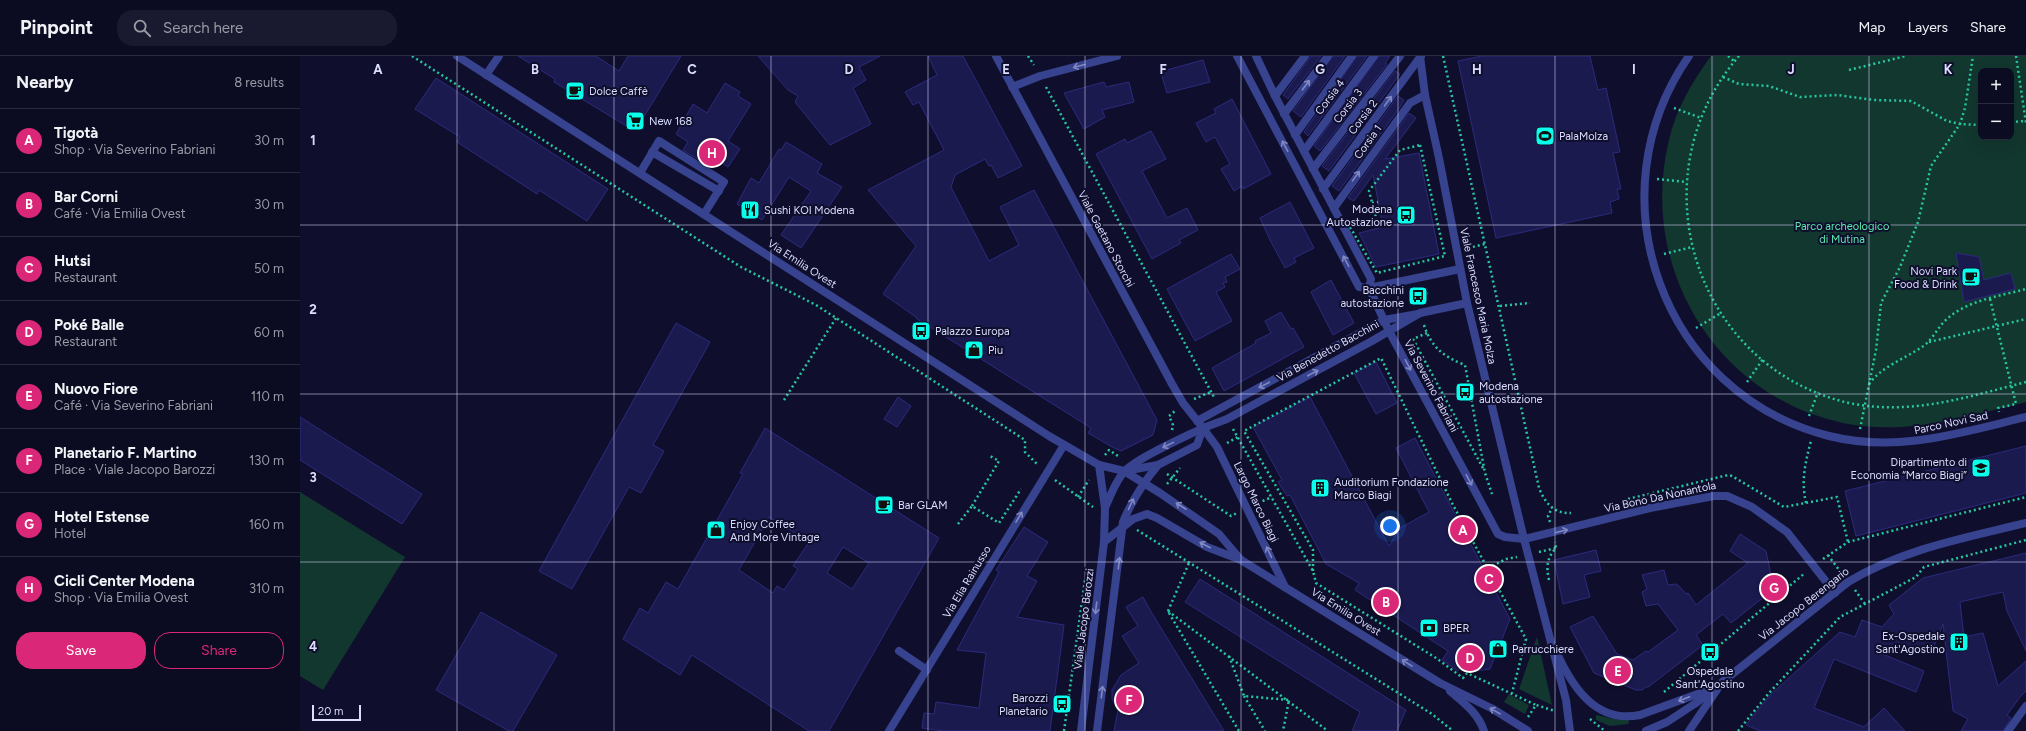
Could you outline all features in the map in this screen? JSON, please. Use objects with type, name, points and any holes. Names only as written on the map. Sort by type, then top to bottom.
[{"type":"street","name":"Via Emilia Ovest","points":[[457,56],[1064,445],[1099,465],[1124,471],[1160,492],[1219,534],[1241,560]]},
{"type":"street","points":[[486,75],[499,56]]},
{"type":"street","name":"Viale Gaetano Storchi","points":[[996,56],[1184,404],[1203,428]]},
{"type":"street","points":[[1012,87],[1040,76],[1117,56]]},
{"type":"street","name":"Via Severino Fabriani","points":[[1237,56],[1359,286],[1369,288],[1389,331],[1498,534],[1505,537],[1524,539]]},
{"type":"street","points":[[1256,56],[1284,114],[1371,279],[1369,288],[1460,269]]},
{"type":"street","points":[[1275,96],[1305,56]]},
{"type":"street","points":[[1284,114],[1328,56]]},
{"type":"street","points":[[1295,135],[1352,56]]},
{"type":"street","name":"Corsia 4","points":[[1304,151],[1374,56]]},
{"type":"street","name":"Corsia 3","points":[[1313,169],[1400,56]]},
{"type":"street","name":"Parco Novi Sad","points":[[1689,56],[1670,86],[1653,131],[1644,178],[1645,226],[1651,258],[1663,295],[1685,334],[1703,358],[1739,392],[1781,419],[1814,431],[1858,441],[1904,443],[1931,440],[2026,417]]},
{"type":"street","name":"Viale Francesco Maria Molza","points":[[1421,57],[1425,95],[1439,158],[1467,303],[1524,539]]},
{"type":"street","name":"Corsia 2","points":[[1323,189],[1421,57]]},
{"type":"street","name":"Corsia 1","points":[[1334,208],[1410,104],[1425,95]]},
{"type":"street","points":[[640,173],[659,141],[724,182],[704,214]]},
{"type":"street","points":[[652,152],[719,191]]},
{"type":"street","name":"Via Benedetto Bacchini","points":[[1124,471],[1153,453],[1203,428],[1227,419],[1420,313],[1467,303]]},
{"type":"street","points":[[1197,421],[1384,320],[1420,313]]},
{"type":"street","points":[[1105,512],[1112,492],[1124,471],[1158,465],[1197,445],[1203,428]]},
{"type":"street","name":"Largo Marco Biagi","points":[[1203,428],[1217,447],[1248,508],[1285,587]]},
{"type":"street","name":"Via Elia Rainusso","points":[[889,731],[1064,445]]},
{"type":"street","points":[[1099,465],[1105,512]]},
{"type":"street","points":[[1097,731],[1125,525],[1123,522],[1132,501],[1144,482],[1158,465]]},
{"type":"street","name":"Via Bono Da Nonantola","points":[[1524,539],[1650,508],[1720,495],[1738,500],[1787,532],[1835,593]]},
{"type":"street","name":"Viale Jacopo Barozzi","points":[[1081,731],[1104,542],[1105,512]]},
{"type":"street","name":"Via Emilia Ovest","points":[[1147,514],[1157,518],[1207,547],[1241,560],[1440,683]]},
{"type":"street","points":[[1104,542],[1133,519],[1147,514]]},
{"type":"street","name":"Via Jacopo Berengario","points":[[1646,731],[1682,713],[1720,685],[1835,593],[1869,570],[1910,553],[1958,539],[2026,523]]},
{"type":"street","points":[[1524,539],[1566,700],[1570,731]]},
{"type":"street","name":"Via Jacopo Berengario","points":[[1550,639],[1567,676],[1576,689],[1595,706],[1616,715],[1629,717],[1640,715],[1720,685]]},
{"type":"street","points":[[899,651],[927,670]]},
{"type":"street","points":[[1440,683],[1525,729]]},
{"type":"street","points":[[1440,683],[1473,711],[1481,722],[1484,731]]},
{"type":"street","points":[[1689,731],[1720,685]]},
{"type":"street","points":[[2008,731],[2026,706]]},
{"type":"path","points":[[412,56],[741,267],[816,305],[1025,440],[1025,452],[1046,473],[1105,512]]},
{"type":"path","points":[[1028,56],[1220,408]]},
{"type":"path","points":[[1443,56],[1500,306],[1539,488],[1543,498],[1552,508],[1548,516],[1556,548],[1549,555],[1547,568],[1549,583]]},
{"type":"path","points":[[1728,56],[1734,61]]},
{"type":"path","points":[[1739,56],[1723,77],[1701,118],[1692,146],[1686,182],[1686,212],[1692,247],[1702,277],[1721,313],[1736,334],[1763,359],[1787,377],[1818,392],[1863,405],[1893,408],[1915,408],[2026,382]]},
{"type":"path","points":[[1849,70],[1906,56]]},
{"type":"path","points":[[1858,441],[1863,405],[1876,350],[1880,304],[1900,266],[1918,222],[1931,166],[1960,124],[1965,108],[1973,56]]},
{"type":"path","points":[[2014,122],[2026,122],[2016,56]]},
{"type":"path","points":[[1723,77],[1739,84],[1769,86],[1800,97],[1837,95],[1874,100],[1911,101],[1921,105],[1939,118],[1960,124],[1978,125]]},
{"type":"path","points":[[1663,103],[1701,118]]},
{"type":"path","points":[[1420,145],[1445,256],[1419,263],[1377,273],[1350,227],[1377,221],[1369,191],[1400,150],[1420,145]]},
{"type":"path","points":[[1644,178],[1686,182]]},
{"type":"path","points":[[1372,204],[1378,202]]},
{"type":"path","points":[[1651,258],[1692,247]]},
{"type":"path","points":[[1419,263],[1427,292],[1414,295],[1430,342],[1438,351],[1449,359],[1465,365],[1485,472],[1494,501]]},
{"type":"path","points":[[1929,342],[1941,324],[1952,314],[1965,307],[2026,289]]},
{"type":"path","points":[[1990,299],[2016,404],[1998,408]]},
{"type":"path","points":[[1500,306],[1530,303]]},
{"type":"path","points":[[1685,334],[1721,313]]},
{"type":"path","points":[[784,400],[836,318]]},
{"type":"path","points":[[1867,386],[1885,370],[1929,342],[2026,319]]},
{"type":"path","points":[[1427,333],[1414,339],[1485,472]]},
{"type":"path","points":[[1512,693],[1526,639],[1453,505],[1381,358],[1244,431],[1313,550],[1313,571],[1316,583],[1436,658],[1463,678],[1467,673],[1536,705],[1567,714]]},
{"type":"path","points":[[1739,392],[1763,359]]},
{"type":"path","points":[[1172,434],[1172,425],[1169,416],[1184,404],[1211,392]]},
{"type":"path","points":[[1804,428],[1818,392]]},
{"type":"path","points":[[1227,419],[1313,571]]},
{"type":"path","points":[[1806,504],[1803,490],[1803,475],[1814,431]]},
{"type":"path","points":[[1217,447],[1238,438]]},
{"type":"path","points":[[1099,465],[1109,450],[1120,457]]},
{"type":"path","points":[[958,524],[972,506],[999,461],[990,456]]},
{"type":"path","points":[[1033,470],[1037,464]]},
{"type":"path","points":[[1158,465],[1172,478],[1231,516],[1272,497]]},
{"type":"path","points":[[1160,492],[1179,468],[1186,465]]},
{"type":"path","points":[[972,506],[1000,523],[1024,483]]},
{"type":"path","points":[[1662,694],[1814,566],[1848,542],[2026,497]]},
{"type":"path","points":[[1138,531],[1147,514]]},
{"type":"path","points":[[1125,525],[1138,531],[1432,714],[1453,731]]},
{"type":"path","points":[[1738,731],[1769,693],[1840,618],[1916,577],[1924,566],[2026,540]]},
{"type":"path","points":[[1168,611],[1189,563]]},
{"type":"path","points":[[1064,731],[1086,578]]},
{"type":"path","points":[[1168,611],[1289,700],[1328,731]]},
{"type":"path","points":[[1168,611],[1239,731]]},
{"type":"path","points":[[1228,656],[1244,696],[1265,731]]},
{"type":"path","points":[[1244,696],[1289,700]]},
{"type":"path","points":[[1283,731],[1289,700]]},
{"type":"path","points":[[1525,729],[1536,705]]},
{"type":"green space","name":"Parco archeologico di Mutina","points":[[1711,56],[2026,56],[2026,402],[1958,419],[1913,426],[1866,426],[1843,423],[1798,408],[1757,385],[1724,355],[1696,319],[1677,278],[1665,234],[1662,187],[1669,140],[1680,107],[1691,86]]},
{"type":"green space","points":[[300,492],[405,557],[323,690],[300,676]]},
{"type":"green space","points":[[1537,637],[1552,705],[1519,689]]},
{"type":"green space","points":[[1509,694],[1529,705],[1525,714],[1504,702]]},
{"type":"green space","points":[[1596,715],[1628,720],[1629,722],[1628,724],[1610,726],[1596,720]]},
{"type":"building","points":[[518,56],[596,56],[619,71],[628,56],[681,56],[637,128],[635,126],[633,130],[554,82],[555,79]]},
{"type":"building","points":[[758,56],[880,56],[859,67],[866,80],[853,88],[871,124],[830,145],[795,102],[798,96],[788,90]]},
{"type":"building","points":[[928,56],[963,56],[1022,166],[998,178],[991,165],[989,166],[985,159],[955,175],[951,187],[989,261],[1019,245],[1000,207],[1034,190],[1157,420],[1153,435],[1121,451],[1114,448],[1088,433],[1091,428],[930,327],[929,328],[883,294],[916,246],[868,190],[944,150],[919,102],[913,105],[905,92],[937,75]]},
{"type":"building","points":[[1311,56],[1321,56],[1288,99],[1283,95]]},
{"type":"building","points":[[1333,56],[1345,56],[1301,117],[1293,111]]},
{"type":"building","points":[[1357,56],[1367,56],[1308,136],[1304,132]]},
{"type":"building","points":[[1379,56],[1390,56],[1385,63],[1387,64],[1320,151],[1314,146]]},
{"type":"building","name":"PalaMolza","points":[[1482,56],[1590,56],[1598,90],[1606,88],[1620,152],[1613,153],[1621,189],[1617,189],[1619,199],[1610,202],[1612,213],[1496,238],[1458,61]]},
{"type":"building","points":[[1203,60],[1210,82],[1167,93],[1161,73],[1163,73],[1163,71]]},
{"type":"building","points":[[1395,71],[1400,74],[1329,171],[1322,166]]},
{"type":"building","points":[[436,78],[608,189],[587,221],[539,190],[537,194],[457,142],[460,137],[415,109]]},
{"type":"building","points":[[1104,82],[1106,87],[1129,82],[1134,102],[1102,110],[1105,117],[1084,129],[1064,93]]},
{"type":"building","points":[[725,83],[740,92],[738,96],[751,104],[728,141],[740,149],[728,167],[712,157],[707,165],[683,150],[688,142],[676,134],[693,104],[707,113]]},
{"type":"building","points":[[1398,96],[1404,100],[1400,107],[1339,191],[1332,186]]},
{"type":"building","points":[[1232,99],[1271,174],[1243,189],[1242,186],[1234,191],[1221,169],[1230,164],[1215,137],[1206,142],[1196,123],[1216,113],[1214,109]]},
{"type":"building","name":"Modena Autostazione","points":[[1409,113],[1416,118],[1385,159],[1419,153],[1439,254],[1376,267],[1359,233],[1383,227],[1373,175],[1354,201],[1348,198]]},
{"type":"building","points":[[1151,131],[1166,159],[1142,171],[1167,218],[1187,208],[1198,230],[1179,240],[1181,243],[1152,259],[1096,154],[1125,139],[1127,143]]},
{"type":"building","points":[[786,142],[822,164],[817,173],[842,187],[801,248],[781,235],[811,191],[789,177],[762,220],[737,204],[751,178],[759,183],[779,149],[781,150]]},
{"type":"building","points":[[1290,202],[1314,248],[1294,258],[1296,262],[1285,268],[1260,218]]},
{"type":"building","name":"Novi Park Food & Drink","points":[[1956,253],[1979,257],[1984,280],[2011,273],[2015,289],[1964,302]]},
{"type":"building","points":[[1231,254],[1240,269],[1225,277],[1227,282],[1223,283],[1225,287],[1216,292],[1232,321],[1195,341],[1167,289]]},
{"type":"building","points":[[1331,280],[1354,323],[1333,335],[1311,292]]},
{"type":"building","points":[[1281,312],[1291,329],[1293,328],[1304,347],[1224,391],[1212,368],[1256,343],[1255,341],[1271,333],[1265,321]]},
{"type":"building","points":[[676,323],[710,342],[653,445],[664,451],[641,493],[629,487],[572,589],[539,571]]},
{"type":"building","points":[[1376,362],[1397,403],[1376,414],[1354,373]]},
{"type":"building","points":[[898,397],[911,406],[897,427],[884,419]]},
{"type":"building","points":[[1310,397],[1389,546],[1400,528],[1429,512],[1396,448],[1415,438],[1510,619],[1490,669],[1476,671],[1463,662],[1458,671],[1442,660],[1448,651],[1355,590],[1359,583],[1326,564],[1290,495],[1287,496],[1278,482],[1282,480],[1253,427]]},
{"type":"building","points":[[300,417],[422,494],[402,524],[300,460]]},
{"type":"building","points":[[765,428],[939,538],[829,731],[809,731],[692,655],[680,675],[623,639],[640,608],[648,613],[666,582],[678,589],[743,474],[740,473]],"holes":[[[769,517],[809,542],[793,566],[798,569],[784,590],[777,586],[773,593],[739,570]],[[843,547],[869,563],[852,589],[827,573]]]},
{"type":"building","name":"Dipartimento di Economia “Marco Biagi”","points":[[2026,446],[2026,493],[1856,536],[1845,491]]},
{"type":"building","points":[[1024,527],[1048,542],[1027,576],[1037,581],[1017,617],[1064,625],[1050,731],[944,731],[922,728],[924,713],[934,714],[936,702],[979,708],[986,653],[957,650],[999,572],[996,570]]},
{"type":"building","points":[[1740,534],[1766,551],[1774,589],[1731,623],[1723,614],[1696,635],[1703,645],[1642,690],[1636,690],[1594,673],[1570,627],[1593,616],[1617,654],[1633,660],[1646,651],[1648,652],[1678,630],[1658,604],[1646,606],[1642,592],[1647,589],[1642,575],[1664,570],[1668,585],[1676,584],[1686,594],[1688,593],[1696,605],[1748,563],[1730,551]]},
{"type":"building","points":[[1596,550],[1601,571],[1584,575],[1590,597],[1563,604],[1554,560]]},
{"type":"building","points":[[2026,553],[2026,651],[2007,611],[2003,592],[1960,602],[1964,637],[1983,633],[1998,686],[2026,661],[2026,691],[2007,715],[2011,718],[2003,731],[1961,731],[1968,719],[1953,711],[1943,624],[1934,646],[1875,651],[1924,671],[1916,692],[1834,659],[1814,708],[1864,727],[1884,708],[1905,731],[1760,731],[1746,725],[1770,695],[1840,632],[1855,637],[1862,620],[1882,627],[1894,614],[1889,605],[1923,578]]},
{"type":"building","points":[[1200,579],[1406,710],[1397,731],[1352,731],[1360,712],[1185,602]]},
{"type":"building","points":[[1143,597],[1224,731],[1114,731],[1118,710],[1112,699],[1112,690],[1121,675],[1139,663],[1122,636],[1138,626],[1126,607]]},
{"type":"building","points":[[481,612],[557,655],[513,731],[509,731],[436,690]]},
{"type":"place","name":"Dolce Caffè","points":[[575,91]]},
{"type":"place","name":"New 168","points":[[635,121]]},
{"type":"place","name":"PalaMolza","points":[[1545,136]]},
{"type":"place","name":"Cicli Center Modena","points":[[712,153]]},
{"type":"place","name":"Sushi KOI Modena","points":[[750,210]]},
{"type":"place","name":"Modena Autostazione","points":[[1406,215]]},
{"type":"place","name":"Novi Park Food & Drink","points":[[1971,277]]},
{"type":"place","name":"Bacchini autostazione","points":[[1418,296]]},
{"type":"place","name":"Palazzo Europa","points":[[921,331]]},
{"type":"place","name":"Piu","points":[[974,350]]},
{"type":"place","name":"Modena autostazione","points":[[1465,392]]},
{"type":"place","name":"Dipartimento di Economia “Marco Biagi”","points":[[1981,468]]},
{"type":"place","name":"Auditorium Fondazione Marco Biagi","points":[[1320,488]]},
{"type":"place","name":"Bar GLAM","points":[[884,505]]},
{"type":"place","name":"Enjoy Coffee And More Vintage","points":[[716,530]]},
{"type":"place","name":"Tigotà","points":[[1463,530]]},
{"type":"place","name":"Hutsi","points":[[1489,579]]},
{"type":"place","name":"Hotel Estense","points":[[1774,588]]},
{"type":"place","name":"Bar Corni","points":[[1386,602]]},
{"type":"place","name":"BPER","points":[[1429,628]]},
{"type":"place","name":"Ex-Ospedale Sant'Agostino","points":[[1959,642]]},
{"type":"place","name":"Parrucchiere","points":[[1498,649]]},
{"type":"place","name":"Ospedale Sant'Agostino","points":[[1710,652]]},
{"type":"place","name":"Poké Balle","points":[[1470,658]]},
{"type":"place","name":"Nuovo Fiore","points":[[1618,671]]},
{"type":"place","name":"Planetario F. Martino","points":[[1129,700]]},
{"type":"place","name":"Barozzi Planetario","points":[[1062,704]]}]
